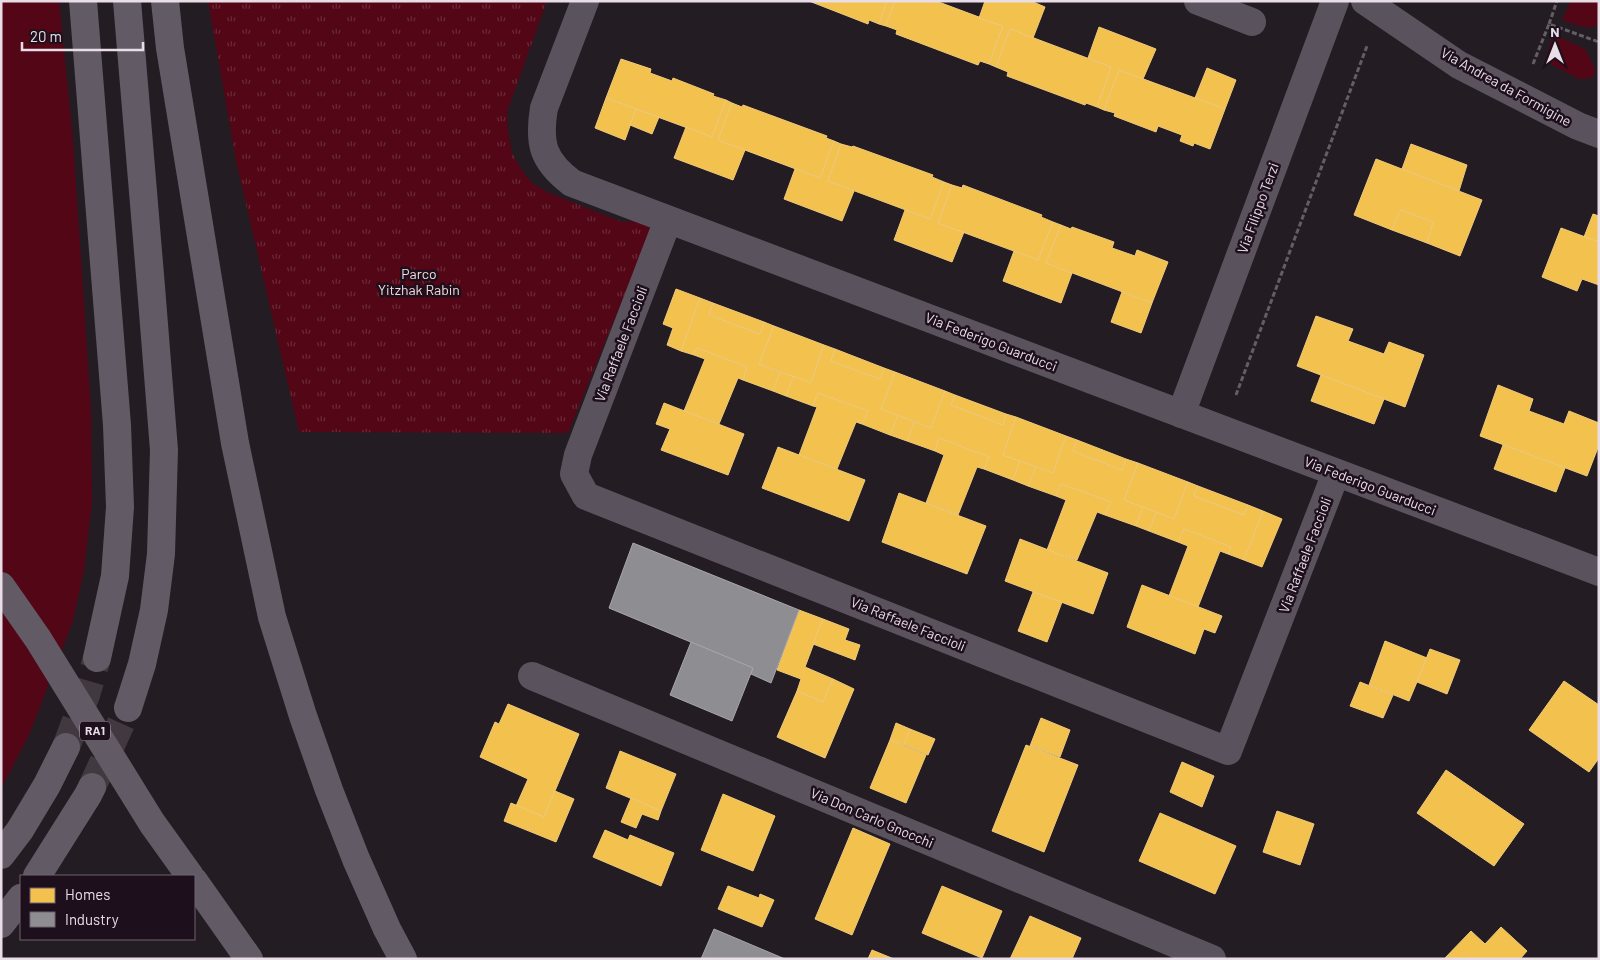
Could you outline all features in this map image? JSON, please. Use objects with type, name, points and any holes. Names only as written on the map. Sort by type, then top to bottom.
[{"type":"highway","points":[[84,1],[117,425],[120,506],[115,576],[98,658]]},
{"type":"highway","points":[[127,1],[164,450],[161,554],[154,610],[142,664],[128,708]]},
{"type":"highway","points":[[165,1],[171,58],[235,443],[272,617],[302,716],[329,790],[387,929],[403,959]]},
{"type":"highway","name":"RA1","points":[[1,586],[38,639],[152,823],[189,875]]},
{"type":"highway","points":[[1,856],[20,830],[47,785],[66,747]]},
{"type":"highway","points":[[38,875],[92,787]]},
{"type":"highway","points":[[195,882],[249,959]]},
{"type":"highway","points":[[1,924],[20,899]]},
{"type":"street","name":"Via Federigo Guarducci","points":[[585,1],[544,108],[541,124],[542,144],[549,160],[559,173],[572,184],[1599,572]]},
{"type":"street","points":[[1198,1],[1252,22]]},
{"type":"street","name":"Via Filippo Terzi","points":[[1181,414],[1335,1]]},
{"type":"street","name":"Via Andrea da Formigine","points":[[1365,1],[1459,65],[1578,126],[1599,134]]},
{"type":"street","name":"Via Raffaele Faccioli","points":[[668,220],[578,455],[574,474],[586,496],[1228,751],[1336,474]]},
{"type":"street","name":"Via Don Carlo Gnocchi","points":[[532,676],[1212,959]]},
{"type":"path","points":[[1533,65],[1557,1]]},
{"type":"path","points":[[1549,24],[1599,42]]},
{"type":"path","points":[[1244,398],[1235,395],[1368,44]]},
{"type":"green space","points":[[1,1],[59,1],[73,140],[91,410],[92,503],[84,570],[73,621],[29,735],[1,789]]},
{"type":"green space","name":"Parco Yitzhak Rabin","points":[[208,1],[547,1],[507,112],[512,153],[532,183],[547,192],[622,222],[655,219],[568,433],[299,432],[236,161]]},
{"type":"green space","points":[[1571,1],[1599,1],[1599,25],[1585,27],[1562,20]]},
{"type":"green space","points":[[1555,37],[1585,49],[1596,70],[1592,78],[1579,79],[1545,61],[1551,42]]},
{"type":"building: Homes","points":[[809,1],[887,1],[879,24],[869,20],[868,24]]},
{"type":"building: Homes","points":[[887,1],[895,1],[886,26],[879,24]]},
{"type":"building: Homes","points":[[895,1],[936,1],[1003,26],[989,64],[980,61],[978,65],[896,34],[897,30],[886,26]]},
{"type":"building: Homes","points":[[985,1],[1031,1],[1045,7],[1033,38],[1010,29],[996,67],[989,64],[1003,26],[979,18]]},
{"type":"building: Homes","points":[[1099,27],[1156,49],[1143,79],[1119,70],[1104,110],[1097,107],[1111,67],[1088,58]]},
{"type":"building: Homes","points":[[1010,29],[1111,67],[1097,107],[1086,103],[1085,105],[1007,76],[1008,72],[996,67]]},
{"type":"building: Homes","points":[[621,59],[651,69],[650,73],[672,81],[673,78],[726,100],[712,137],[606,98]]},
{"type":"building: Homes","points":[[1207,68],[1236,80],[1225,109],[1195,98]]},
{"type":"building: Homes","points":[[1119,70],[1225,109],[1210,149],[1194,143],[1193,146],[1180,141],[1182,135],[1158,126],[1156,132],[1114,116],[1115,113],[1104,110]]},
{"type":"building: Homes","points":[[606,98],[636,109],[625,140],[595,128]]},
{"type":"building: Homes","points":[[726,100],[732,103],[718,140],[745,150],[733,180],[674,158],[686,127],[712,137]]},
{"type":"building: Homes","points":[[732,103],[742,107],[743,105],[827,136],[826,138],[834,141],[820,178],[718,140]]},
{"type":"building: Homes","points":[[636,109],[659,117],[652,134],[630,125]]},
{"type":"building: Homes","points":[[834,141],[841,144],[828,181],[854,191],[842,221],[784,199],[795,169],[820,178]]},
{"type":"building: Homes","points":[[841,144],[853,146],[933,175],[932,177],[944,182],[930,219],[828,181]]},
{"type":"building: Homes","points":[[1411,144],[1467,165],[1459,191],[1402,169]]},
{"type":"building: Homes","points":[[1376,159],[1482,200],[1460,256],[1427,243],[1433,222],[1401,210],[1392,230],[1354,215]]},
{"type":"building: Homes","points":[[944,182],[952,185],[938,223],[964,232],[952,262],[894,240],[905,210],[930,219]]},
{"type":"building: Homes","points":[[952,185],[962,188],[963,185],[1042,215],[1041,217],[1053,222],[1038,260],[938,223]]},
{"type":"building: Homes","points":[[1401,210],[1433,222],[1427,243],[1392,230]]},
{"type":"building: Homes","points":[[1593,214],[1599,216],[1599,242],[1584,237]]},
{"type":"building: Homes","points":[[1053,222],[1061,225],[1046,263],[1072,273],[1061,303],[1003,281],[1014,251],[1038,260]]},
{"type":"building: Homes","points":[[1061,225],[1114,242],[1112,248],[1135,256],[1137,250],[1168,262],[1152,303],[1046,263]]},
{"type":"building: Homes","points":[[1561,228],[1599,242],[1599,285],[1582,279],[1577,291],[1542,277]]},
{"type":"building: Homes","points":[[676,289],[700,298],[681,351],[667,345],[673,328],[663,324]]},
{"type":"building: Homes","points":[[1122,292],[1152,303],[1141,333],[1111,322]]},
{"type":"building: Homes","points":[[700,298],[713,303],[709,315],[760,334],[764,322],[774,326],[759,364],[780,372],[773,391],[743,380],[747,367],[697,348],[694,355],[681,351]]},
{"type":"building: Homes","points":[[713,303],[764,322],[760,334],[709,315]]},
{"type":"building: Homes","points":[[1316,316],[1353,329],[1348,341],[1384,354],[1389,342],[1424,355],[1405,407],[1297,366]]},
{"type":"building: Homes","points":[[774,326],[824,345],[811,383],[759,364]]},
{"type":"building: Homes","points":[[824,345],[835,349],[831,361],[880,379],[884,368],[895,372],[881,409],[898,415],[890,435],[862,424],[868,411],[818,393],[813,406],[786,396],[793,376],[811,383]]},
{"type":"building: Homes","points":[[697,348],[747,367],[743,380],[738,378],[719,424],[684,411],[705,359],[694,355]]},
{"type":"building: Homes","points":[[835,349],[884,368],[880,379],[831,361]]},
{"type":"building: Homes","points":[[780,372],[793,376],[786,396],[773,391]]},
{"type":"building: Homes","points":[[895,372],[945,391],[931,428],[881,409]]},
{"type":"building: Homes","points":[[1321,375],[1384,399],[1374,424],[1311,401]]},
{"type":"building: Homes","points":[[1498,385],[1533,399],[1529,411],[1564,424],[1569,411],[1599,423],[1599,445],[1587,476],[1480,436]]},
{"type":"building: Homes","points":[[945,391],[955,395],[951,405],[1003,425],[1006,414],[1016,417],[1003,455],[1020,461],[1013,480],[984,469],[989,457],[939,438],[935,451],[907,441],[914,422],[931,428]]},
{"type":"building: Homes","points":[[818,393],[868,411],[862,424],[856,422],[837,469],[799,455],[817,407],[813,406]]},
{"type":"building: Homes","points":[[955,395],[1006,414],[1003,425],[951,405]]},
{"type":"building: Homes","points":[[664,403],[744,434],[728,475],[661,450],[670,429],[656,424]]},
{"type":"building: Homes","points":[[898,415],[914,422],[907,441],[890,435]]},
{"type":"building: Homes","points":[[1016,417],[1066,436],[1053,473],[1003,455]]},
{"type":"building: Homes","points":[[1066,436],[1077,440],[1073,451],[1122,470],[1126,459],[1138,463],[1124,500],[1143,507],[1136,526],[1105,515],[1111,502],[1061,484],[1056,496],[1028,486],[1036,467],[1053,473]]},
{"type":"building: Homes","points":[[939,438],[989,457],[984,469],[977,467],[958,515],[926,503],[944,455],[935,451]]},
{"type":"building: Homes","points":[[1077,440],[1126,459],[1122,470],[1073,451]]},
{"type":"building: Homes","points":[[1503,445],[1565,468],[1556,492],[1494,469]]},
{"type":"building: Homes","points":[[778,447],[865,480],[849,521],[762,488]]},
{"type":"building: Homes","points":[[1020,461],[1036,467],[1028,486],[1013,480]]},
{"type":"building: Homes","points":[[1138,463],[1188,482],[1174,519],[1124,500]]},
{"type":"building: Homes","points":[[1188,482],[1198,486],[1194,496],[1244,515],[1248,505],[1263,511],[1244,560],[1228,554],[1231,547],[1184,529],[1178,542],[1149,531],[1156,512],[1174,519]]},
{"type":"building: Homes","points":[[1061,484],[1111,502],[1105,515],[1097,512],[1077,560],[1047,550],[1066,500],[1056,496]]},
{"type":"building: Homes","points":[[1198,486],[1248,505],[1244,515],[1194,496]]},
{"type":"building: Homes","points":[[899,493],[986,526],[967,574],[882,542]]},
{"type":"building: Homes","points":[[1143,507],[1156,512],[1149,531],[1136,526]]},
{"type":"building: Homes","points":[[1263,511],[1282,519],[1262,567],[1244,560]]},
{"type":"building: Homes","points":[[1184,529],[1231,547],[1228,554],[1220,551],[1198,607],[1169,596],[1188,546],[1178,542]]},
{"type":"building: Homes","points":[[1020,539],[1108,573],[1093,614],[1005,581]]},
{"type":"building: Homes","points":[[1142,585],[1222,616],[1215,633],[1204,629],[1195,654],[1127,627]]},
{"type":"building: Homes","points":[[1033,592],[1062,602],[1047,642],[1018,631]]},
{"type":"building: Homes","points":[[799,610],[823,619],[805,667],[833,679],[823,702],[797,691],[801,679],[777,670]]},
{"type":"building: Homes","points":[[823,619],[849,629],[845,640],[860,645],[855,660],[813,644]]},
{"type":"building: Homes","points":[[1385,641],[1427,658],[1409,701],[1369,685]]},
{"type":"building: Homes","points":[[1430,649],[1460,660],[1447,694],[1417,682]]},
{"type":"building: Homes","points":[[833,679],[854,689],[825,758],[777,737],[797,691],[823,702]]},
{"type":"building: Homes","points":[[1564,681],[1599,705],[1599,758],[1589,772],[1529,730]]},
{"type":"building: Homes","points":[[1360,682],[1393,695],[1383,718],[1350,706]]},
{"type":"building: Homes","points":[[508,704],[579,734],[544,817],[516,806],[528,779],[480,757],[495,722],[499,724]]},
{"type":"building: Homes","points":[[1041,718],[1070,730],[1060,757],[1030,746]]},
{"type":"building: Homes","points":[[896,723],[910,729],[904,745],[890,740]]},
{"type":"building: Homes","points":[[910,729],[935,739],[928,755],[904,745]]},
{"type":"building: Homes","points":[[890,740],[926,755],[906,803],[870,788]]},
{"type":"building: Homes","points":[[1026,745],[1078,765],[1044,852],[992,831]]},
{"type":"building: Homes","points":[[620,751],[676,774],[661,811],[606,788]]},
{"type":"building: Homes","points":[[1182,762],[1214,776],[1202,807],[1170,792]]},
{"type":"building: Homes","points":[[1446,770],[1524,824],[1494,866],[1417,813]]},
{"type":"building: Homes","points":[[555,791],[574,799],[556,842],[504,821],[511,803],[544,817]]},
{"type":"building: Homes","points":[[723,794],[775,816],[753,871],[701,850]]},
{"type":"building: Homes","points":[[631,798],[661,811],[658,820],[642,814],[636,828],[621,822]]},
{"type":"building: Homes","points":[[1277,811],[1314,824],[1300,865],[1263,852]]},
{"type":"building: Homes","points":[[1160,813],[1236,846],[1215,894],[1139,861]]},
{"type":"building: Homes","points":[[853,828],[890,844],[852,935],[815,919]]},
{"type":"building: Homes","points":[[605,830],[628,840],[630,835],[674,853],[661,886],[593,857]]},
{"type":"building: Homes","points":[[728,886],[759,898],[760,894],[774,900],[762,927],[718,909]]},
{"type":"building: Homes","points":[[942,886],[1002,911],[982,958],[922,933]]},
{"type":"building: Homes","points":[[1030,916],[1081,938],[1072,959],[1010,959]]},
{"type":"building: Homes","points":[[1501,927],[1527,951],[1520,959],[1444,959],[1471,931],[1485,944]]},
{"type":"building: Homes","points":[[872,950],[894,959],[868,959]]},
{"type":"building: Industry","points":[[633,543],[799,610],[771,683],[751,674],[753,668],[609,608]]},
{"type":"building: Industry","points":[[691,642],[753,668],[732,721],[670,695]]},
{"type":"building: Industry","points":[[714,929],[785,959],[701,959]]},
{"type":"tunnel","points":[[66,747],[86,695],[97,658]]},
{"type":"tunnel","points":[[92,787],[128,708]]}]
